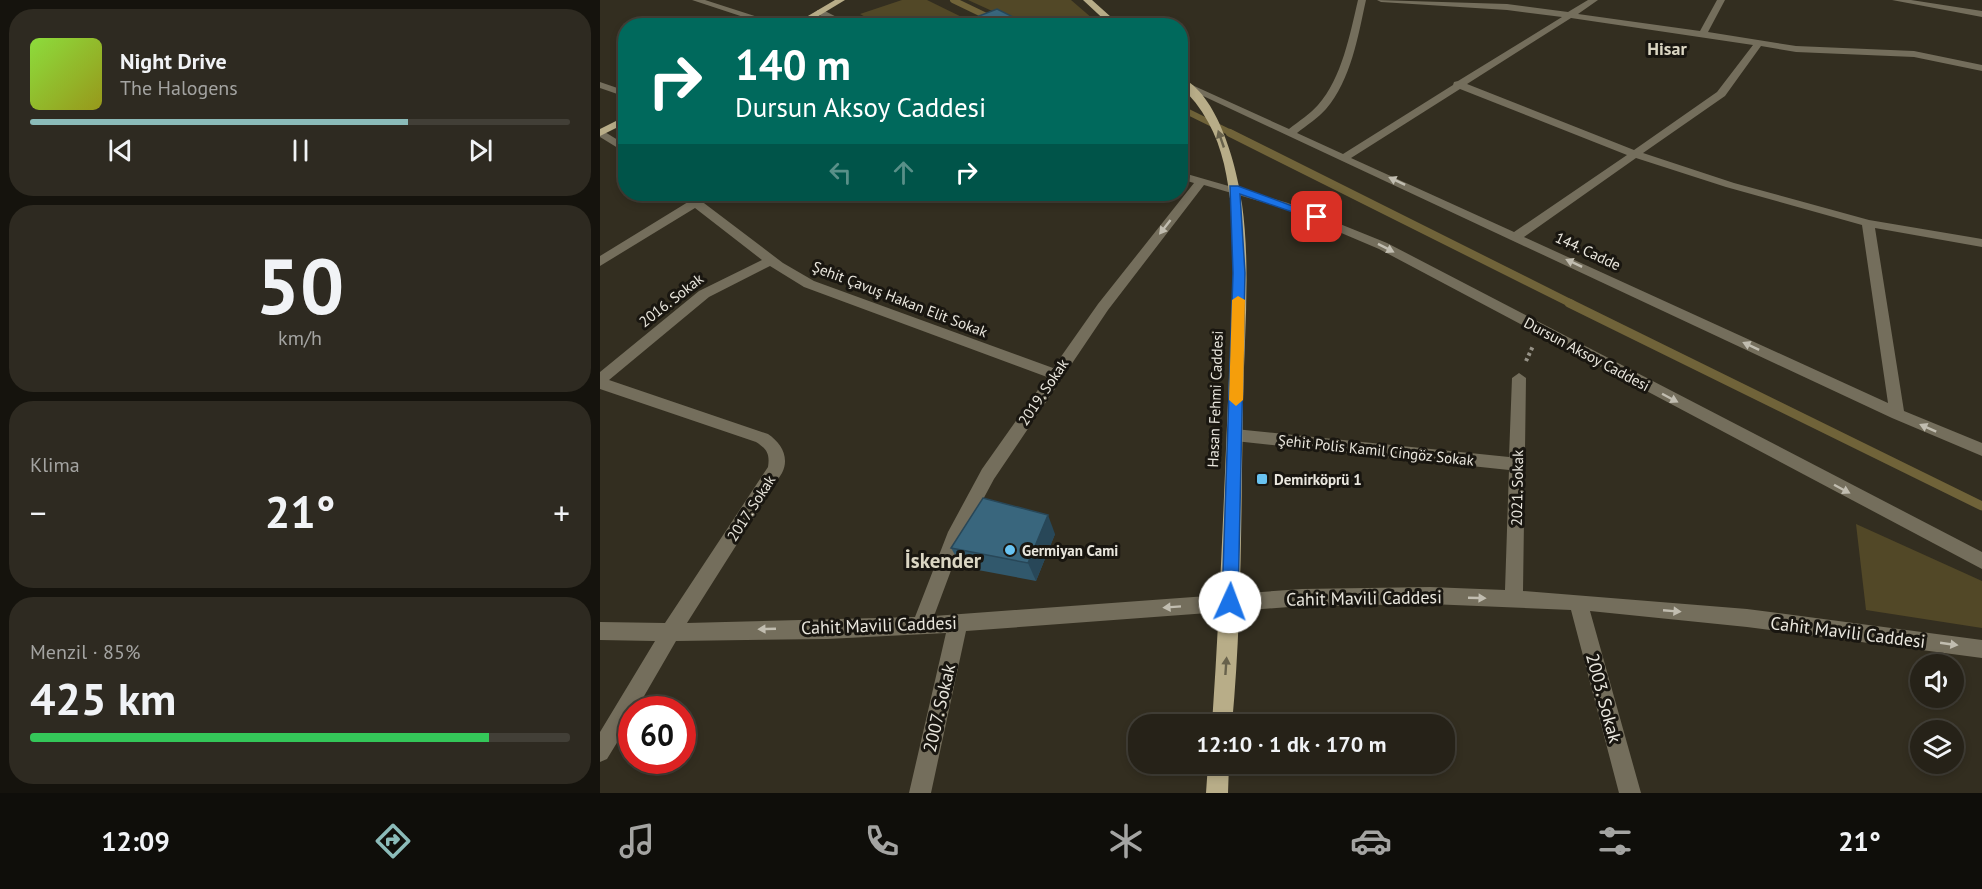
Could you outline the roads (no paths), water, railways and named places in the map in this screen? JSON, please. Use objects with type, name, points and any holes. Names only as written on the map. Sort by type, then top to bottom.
[{"type":"main road","points":[[809,18],[841,0]]},
{"type":"main road","points":[[1087,0],[1108,18]]},
{"type":"main road","name":"Hasan Fehmi Caddesi","points":[[1188,86],[1208,109],[1231,171],[1239,273],[1230,602],[1223,714]]},
{"type":"main road","points":[[600,132],[618,122]]},
{"type":"main road","points":[[1217,793],[1218,774]]},
{"type":"street","points":[[696,0],[756,18]]},
{"type":"street","points":[[1291,133],[1325,104],[1338,80],[1352,42],[1362,0]]},
{"type":"street","points":[[1381,0],[1507,7],[1797,49],[1914,54],[1982,68]]},
{"type":"street","points":[[1345,157],[1457,84],[1572,16],[1594,0]]},
{"type":"street","points":[[1702,34],[1721,0]]},
{"type":"street","points":[[1896,0],[1982,14]]},
{"type":"street","points":[[820,12],[833,18]]},
{"type":"street","points":[[1517,236],[1721,94],[1759,43]]},
{"type":"street","name":"144. Cadde","points":[[1188,84],[1897,414],[1982,450]]},
{"type":"street","points":[[1457,84],[1635,154],[1730,185],[1868,223],[1982,243]]},
{"type":"street","points":[[600,85],[618,91]]},
{"type":"street","points":[[600,132],[618,144]]},
{"type":"street","name":"Dursun Aksoy Caddesi","points":[[1188,177],[1234,189],[1349,230],[1982,561]]},
{"type":"street","name":"2019. Sokak","points":[[1188,198],[1201,181]]},
{"type":"street","points":[[600,262],[687,201]]},
{"type":"street","name":"Şehit Çavuş Hakan Elit Sokak","points":[[695,201],[792,275],[824,291],[1055,374]]},
{"type":"street","name":"2019. Sokak","points":[[922,624],[939,574],[972,502],[1055,374],[1186,201]]},
{"type":"street","points":[[1868,223],[1897,414]]},
{"type":"street","name":"2016. Sokak","points":[[600,381],[704,294],[771,260]]},
{"type":"street","name":"2021. Sokak","points":[[1514,598],[1519,378]]},
{"type":"street","name":"2017. Sokak","points":[[600,381],[762,438],[776,451],[776,468],[671,631],[600,752]]},
{"type":"street","name":"Şehit Polis Kamil Cingöz Sokak","points":[[1235,435],[1517,464]]},
{"type":"street","name":"Cahit Mavili Caddesi","points":[[600,632],[958,623],[1230,602],[1350,596],[1514,598],[1714,615],[1982,649]]},
{"type":"street","name":"2003. Sokak","points":[[1578,603],[1630,793]]},
{"type":"street","name":"2007. Sokak","points":[[920,793],[958,623]]},
{"type":"waterway","points":[[953,0],[990,18]]},
{"type":"waterway","points":[[1188,112],[1233,134]]},
{"type":"waterway","points":[[1230,133],[1572,304]]},
{"type":"waterway","points":[[1569,303],[1982,506]]},
{"type":"place","name":"Demirköprü 1","points":[[1262,479]]},
{"type":"place","name":"Germiyan Cami","points":[[1010,550]]},
{"type":"district","name":"Hisar","points":[[1667,48]]},
{"type":"district","name":"İskender","points":[[943,560]]}]
